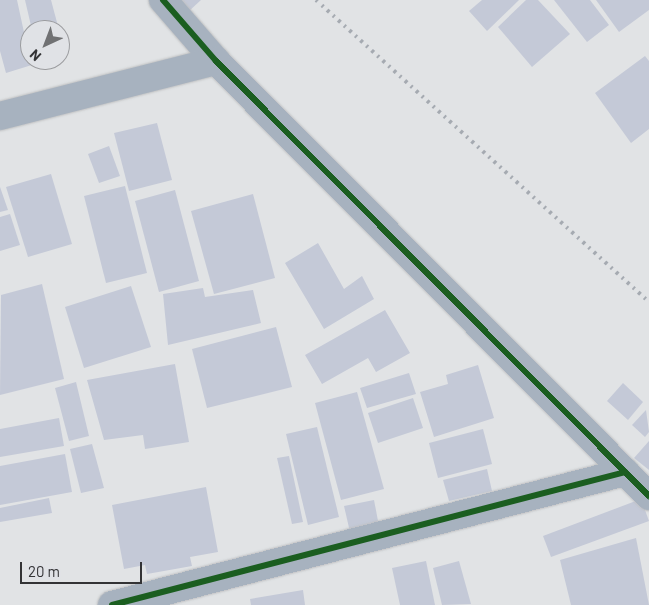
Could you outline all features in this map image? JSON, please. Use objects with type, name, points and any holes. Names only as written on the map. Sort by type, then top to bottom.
[{"type":"street","points":[[163,0],[216,61],[649,496]]},
{"type":"street","points":[[0,116],[216,61]]},
{"type":"street","points":[[112,605],[625,472]]},
{"type":"building","points":[[0,0],[17,0],[21,20],[20,69],[6,73],[0,51]]},
{"type":"building","points":[[25,0],[51,0],[56,20],[30,20]]},
{"type":"building","points":[[180,0],[201,0],[188,12]]},
{"type":"building","points":[[482,0],[519,0],[487,31],[469,11]]},
{"type":"building","points":[[526,0],[538,0],[570,34],[532,67],[498,27]]},
{"type":"building","points":[[554,0],[590,0],[609,25],[587,42]]},
{"type":"building","points":[[596,0],[649,0],[649,10],[619,32]]},
{"type":"building","points":[[645,56],[649,61],[649,129],[631,143],[595,93]]},
{"type":"building","points":[[157,123],[172,180],[129,191],[114,133]]},
{"type":"building","points":[[109,146],[120,176],[99,183],[88,154]]},
{"type":"building","points":[[51,174],[72,244],[28,257],[6,187]]},
{"type":"building","points":[[125,186],[147,273],[106,283],[84,196]]},
{"type":"building","points":[[0,187],[8,210],[0,212]]},
{"type":"building","points":[[175,190],[199,281],[159,292],[135,201]]},
{"type":"building","points":[[253,194],[275,278],[214,294],[191,211]]},
{"type":"building","points":[[10,214],[20,245],[0,251],[0,217]]},
{"type":"building","points":[[318,243],[344,289],[362,276],[374,299],[324,329],[285,263]]},
{"type":"building","points":[[42,284],[64,379],[0,395],[1,295]]},
{"type":"building","points":[[131,286],[151,347],[84,368],[65,307]]},
{"type":"building","points":[[203,288],[205,297],[253,290],[261,323],[168,345],[163,294]]},
{"type":"building","points":[[385,310],[410,353],[376,372],[368,358],[322,384],[305,355]]},
{"type":"building","points":[[276,327],[292,387],[207,408],[192,349]]},
{"type":"building","points":[[175,364],[189,442],[145,449],[143,435],[104,440],[87,380]]},
{"type":"building","points":[[478,365],[494,418],[434,437],[420,392],[448,384],[446,375]]},
{"type":"building","points":[[409,373],[416,394],[367,408],[360,388]]},
{"type":"building","points":[[76,382],[89,436],[69,441],[55,388]]},
{"type":"building","points":[[623,383],[643,402],[628,420],[607,401]]},
{"type":"building","points":[[357,392],[384,489],[341,500],[315,403]]},
{"type":"building","points":[[413,398],[423,428],[378,443],[368,413]]},
{"type":"building","points":[[646,410],[649,432],[645,437],[632,425]]},
{"type":"building","points":[[59,418],[64,446],[0,457],[0,429]]},
{"type":"building","points":[[317,427],[339,517],[308,525],[286,434]]},
{"type":"building","points":[[483,429],[492,464],[438,478],[429,443]]},
{"type":"building","points":[[649,441],[649,470],[634,458]]},
{"type":"building","points":[[92,444],[104,488],[81,493],[70,449]]},
{"type":"building","points":[[65,454],[72,492],[0,505],[0,466]]},
{"type":"building","points":[[289,456],[303,522],[292,524],[277,458]]},
{"type":"building","points":[[487,469],[492,491],[449,501],[443,480]]},
{"type":"building","points":[[206,487],[218,552],[190,557],[192,566],[147,574],[145,565],[124,569],[112,505]]},
{"type":"building","points":[[49,498],[52,513],[0,522],[0,508]]},
{"type":"building","points":[[641,499],[649,521],[551,557],[543,536]]},
{"type":"building","points":[[374,500],[379,526],[350,532],[344,506]]},
{"type":"building","points":[[636,538],[649,605],[571,605],[560,560]]},
{"type":"building","points":[[426,561],[435,605],[400,605],[392,568]]},
{"type":"building","points":[[459,561],[471,604],[442,605],[433,568]]},
{"type":"building","points":[[303,590],[305,605],[251,605],[250,599]]},
{"type":"railway","points":[[316,0],[649,302]]},
{"type":"cycle path","points":[[163,0],[216,61],[649,496]]},
{"type":"cycle path","points":[[112,605],[625,472]]}]
